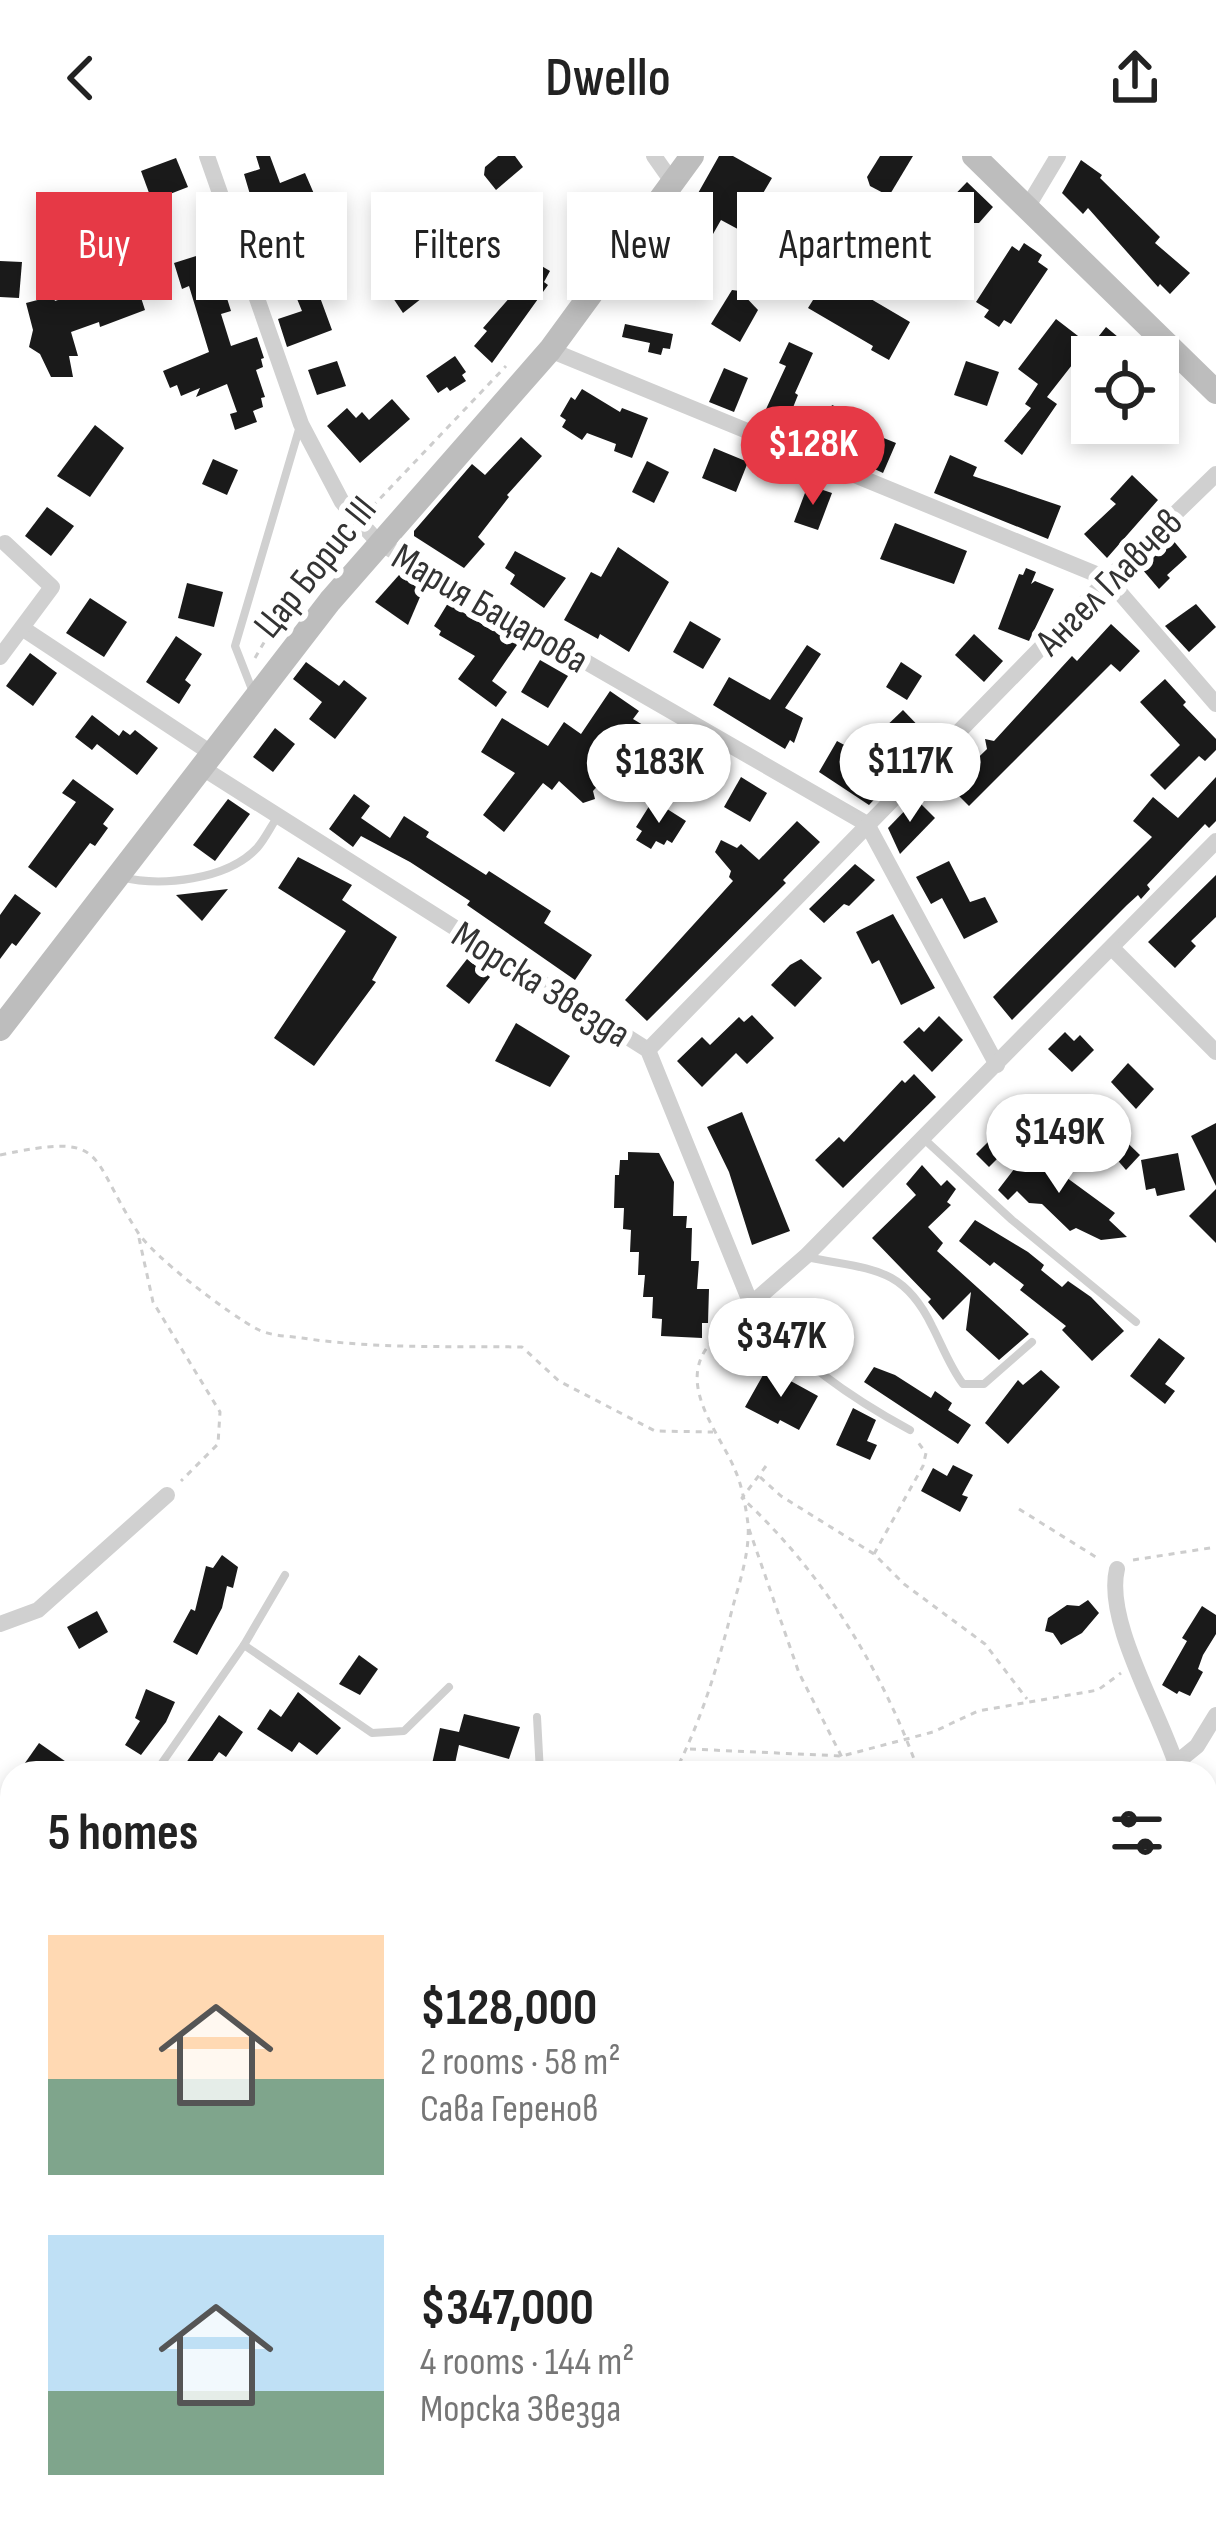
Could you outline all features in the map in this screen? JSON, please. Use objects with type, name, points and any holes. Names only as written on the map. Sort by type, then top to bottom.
[{"type":"street","name":"Мария Бацарова","points":[[207,156],[301,424],[342,502],[378,542],[867,824]]},
{"type":"street","points":[[655,156],[673,183]]},
{"type":"street","name":"Цар Борис III","points":[[0,1029],[378,542],[550,350],[692,156]]},
{"type":"street","points":[[974,156],[1216,392]]},
{"type":"street","points":[[1028,206],[1058,156]]},
{"type":"street","points":[[550,350],[1108,579],[1216,704]]},
{"type":"street","name":"Ангел Главчев","points":[[648,1049],[1216,474]]},
{"type":"street","points":[[0,657],[52,587],[5,543]]},
{"type":"street","name":"Морска Звезда","points":[[27,622],[278,816],[648,1049],[751,1304]]},
{"type":"street","points":[[867,824],[997,1065]]},
{"type":"street","points":[[751,1304],[806,1256],[1216,842]]},
{"type":"street","points":[[1113,950],[1216,1052]]},
{"type":"street","points":[[0,1624],[38,1610],[167,1495]]},
{"type":"street","points":[[1117,1569],[1114,1603],[1174,1761]]},
{"type":"street","points":[[1183,1761],[1216,1715]]},
{"type":"lane","points":[[256,697],[235,646],[301,424]]},
{"type":"lane","points":[[120,877],[171,884],[233,865],[256,848],[278,816]]},
{"type":"lane","points":[[923,1138],[1012,1220],[1136,1322]]},
{"type":"lane","points":[[806,1256],[883,1273],[907,1286],[919,1299],[963,1384],[984,1384],[1032,1342]]},
{"type":"lane","points":[[751,1304],[773,1334],[831,1380],[910,1430]]},
{"type":"lane","points":[[163,1761],[244,1645],[285,1575]]},
{"type":"lane","points":[[244,1645],[372,1732],[404,1731],[449,1687]]},
{"type":"lane","points":[[537,1717],[539,1761]]},
{"type":"path","points":[[0,1155],[60,1144],[89,1154],[104,1167],[138,1234],[153,1302],[220,1412],[218,1444],[167,1495]]},
{"type":"path","points":[[138,1234],[212,1300],[261,1332],[342,1344],[522,1347],[559,1381],[655,1431],[713,1432]]},
{"type":"path","points":[[751,1304],[706,1349],[700,1365],[706,1418],[735,1469],[748,1527],[799,1673],[844,1761]]},
{"type":"path","points":[[874,1554],[923,1466],[926,1453],[910,1430]]},
{"type":"path","points":[[742,1498],[766,1466]]},
{"type":"path","points":[[759,1476],[781,1496],[874,1554],[904,1584],[986,1644],[1029,1700]]},
{"type":"path","points":[[742,1498],[812,1573],[880,1683],[916,1761]]},
{"type":"path","points":[[1019,1509],[1117,1569],[1141,1558],[1216,1547]]},
{"type":"path","points":[[681,1761],[707,1705],[743,1569],[748,1527]]},
{"type":"path","points":[[687,1749],[842,1756],[933,1732],[978,1711],[1098,1690],[1136,1661]]},
{"type":"building","points":[[256,156],[270,156],[280,183],[305,173],[313,192],[249,192],[244,174],[260,169]]},
{"type":"building","points":[[498,156],[515,156],[523,167],[496,190],[484,175],[485,167]]},
{"type":"building","points":[[719,156],[733,156],[772,178],[764,192],[737,192],[737,229],[721,220],[713,234],[713,192],[699,192]]},
{"type":"building","points":[[880,156],[913,156],[891,192],[870,186],[867,177]]},
{"type":"building","points":[[176,158],[188,187],[172,193],[149,192],[141,171]]},
{"type":"building","points":[[1081,160],[1102,175],[1160,237],[1155,243],[1190,273],[1170,294],[1158,287],[1088,208],[1083,214],[1062,193]]},
{"type":"building","points":[[967,182],[993,207],[974,223],[974,192],[957,192]]},
{"type":"building","points":[[1024,243],[1042,255],[1038,262],[1048,269],[1011,324],[1004,320],[999,327],[984,317],[989,310],[976,302],[1012,246],[1019,251]]},
{"type":"building","points":[[196,256],[196,300],[228,300],[231,311],[221,314],[231,346],[257,337],[264,358],[263,367],[256,370],[265,397],[261,398],[263,407],[253,411],[257,422],[235,430],[230,414],[237,412],[227,384],[196,397],[200,388],[181,396],[177,385],[170,388],[163,371],[209,352],[189,286],[182,289],[174,263]]},
{"type":"building","points":[[0,261],[22,262],[19,298],[0,297]]},
{"type":"building","points":[[732,290],[737,291],[737,300],[749,300],[758,310],[740,342],[711,324]]},
{"type":"building","points":[[142,300],[145,310],[71,332],[78,356],[69,356],[73,377],[51,377],[40,354],[29,347],[33,330],[26,303]]},
{"type":"building","points":[[297,300],[321,300],[332,330],[287,347],[278,319],[302,311]]},
{"type":"building","points":[[394,300],[420,300],[403,313]]},
{"type":"building","points":[[508,300],[537,300],[492,363],[474,346],[487,331],[483,328]]},
{"type":"building","points":[[813,300],[873,300],[910,322],[889,360],[808,308]]},
{"type":"building","points":[[1056,319],[1078,336],[1071,336],[1071,366],[1047,397],[1057,404],[1022,455],[1004,441],[1031,408],[1025,404],[1038,384],[1018,369]]},
{"type":"building","points":[[625,324],[673,334],[670,349],[663,348],[661,355],[648,352],[650,343],[622,337]]},
{"type":"building","points":[[789,342],[813,353],[795,393],[792,410],[796,411],[786,433],[760,422],[786,366],[779,363]]},
{"type":"building","points":[[455,356],[466,372],[462,375],[466,381],[438,393],[426,376]]},
{"type":"building","points":[[337,361],[346,386],[317,395],[308,370]]},
{"type":"building","points":[[966,361],[999,372],[987,406],[954,395]]},
{"type":"building","points":[[724,368],[748,378],[734,412],[709,402]]},
{"type":"building","points":[[582,389],[620,412],[622,408],[648,418],[632,458],[614,451],[616,444],[587,433],[582,440],[562,427],[566,420],[560,416]]},
{"type":"building","points":[[392,399],[410,419],[360,463],[327,426],[347,408],[356,418],[362,412],[369,420]]},
{"type":"building","points":[[832,405],[853,414],[849,424],[896,443],[883,473],[817,442]]},
{"type":"building","points":[[95,425],[124,448],[90,497],[57,476]]},
{"type":"building","points":[[521,437],[542,456],[507,495],[478,537],[485,544],[464,568],[414,536],[472,464],[485,475]]},
{"type":"building","points":[[714,448],[748,462],[736,492],[702,478]]},
{"type":"building","points":[[950,455],[977,467],[973,476],[1061,506],[1048,539],[934,493]]},
{"type":"building","points":[[213,459],[238,470],[227,495],[202,484]]},
{"type":"building","points":[[647,461],[669,472],[654,503],[632,492]]},
{"type":"building","points":[[1132,475],[1158,500],[1107,558],[1084,534],[1116,504],[1110,499]]},
{"type":"building","points":[[808,485],[832,493],[818,530],[794,522]]},
{"type":"building","points":[[47,507],[74,526],[51,556],[25,536]]},
{"type":"building","points":[[895,523],[967,551],[954,584],[880,559]]},
{"type":"building","points":[[1172,539],[1187,557],[1159,589],[1142,569]]},
{"type":"building","points":[[618,547],[669,582],[629,652],[564,620],[591,572],[601,577]]},
{"type":"building","points":[[515,551],[566,578],[544,608],[510,584],[515,575],[505,568]]},
{"type":"building","points":[[1026,568],[1036,572],[1031,584],[1035,581],[1054,589],[1029,641],[998,629],[1019,574]]},
{"type":"building","points":[[399,575],[423,590],[408,625],[375,602]]},
{"type":"building","points":[[187,583],[223,592],[214,627],[178,618]]},
{"type":"building","points":[[90,598],[127,622],[104,657],[66,633]]},
{"type":"building","points":[[448,603],[493,631],[497,625],[517,640],[492,681],[507,692],[496,707],[458,679],[475,656],[439,635],[441,631],[434,626]]},
{"type":"building","points":[[1196,604],[1216,627],[1189,652],[1165,626]]},
{"type":"building","points":[[690,621],[721,639],[703,669],[673,652]]},
{"type":"building","points":[[1111,624],[1140,651],[1120,672],[1111,664],[969,806],[949,786],[987,749],[985,739],[994,741],[1072,656],[1077,661]]},
{"type":"building","points":[[974,634],[1003,661],[984,682],[955,655]]},
{"type":"building","points":[[176,636],[202,654],[185,680],[191,685],[179,704],[146,682]]},
{"type":"building","points":[[807,645],[821,654],[785,708],[803,718],[794,743],[790,740],[785,749],[713,705],[729,677],[770,700]]},
{"type":"building","points":[[30,653],[57,673],[33,706],[6,686]]},
{"type":"building","points":[[540,660],[568,676],[548,708],[521,692]]},
{"type":"building","points":[[306,662],[339,686],[344,680],[367,698],[335,739],[309,719],[322,702],[293,679]]},
{"type":"building","points":[[901,662],[922,676],[907,700],[886,687]]},
{"type":"building","points":[[1165,679],[1216,739],[1216,750],[1205,761],[1199,756],[1165,790],[1150,775],[1180,745],[1140,702]]},
{"type":"building","points":[[610,691],[639,711],[633,719],[668,740],[659,755],[668,760],[647,793],[611,771],[593,791],[595,799],[583,803],[559,781],[552,790],[543,783],[504,832],[483,815],[515,773],[481,752],[502,718],[548,746],[564,722],[581,734]]},
{"type":"building","points":[[903,710],[929,737],[904,761],[878,734]]},
{"type":"building","points":[[92,715],[119,736],[123,730],[130,735],[135,730],[158,748],[137,775],[97,744],[92,750],[75,737]]},
{"type":"building","points":[[275,728],[295,744],[273,772],[253,757]]},
{"type":"building","points":[[837,741],[859,753],[853,763],[887,786],[869,805],[819,772]]},
{"type":"building","points":[[741,777],[767,793],[750,822],[724,807]]},
{"type":"building","points":[[1216,777],[1216,821],[1209,828],[1205,824],[1147,885],[1150,889],[1141,899],[1138,895],[1127,905],[1012,1020],[993,997],[1152,837],[1133,821],[1153,797],[1178,818]]},
{"type":"building","points":[[73,779],[114,809],[95,846],[90,843],[56,888],[28,867],[76,802],[62,793]]},
{"type":"building","points":[[354,794],[370,806],[361,818],[390,838],[404,816],[429,832],[426,837],[551,911],[544,923],[592,955],[575,980],[410,862],[361,836],[353,847],[329,829]]},
{"type":"building","points":[[228,799],[250,814],[215,861],[193,845]]},
{"type":"building","points":[[916,799],[935,818],[900,854],[888,828]]},
{"type":"building","points":[[653,800],[686,821],[672,843],[656,841],[651,849],[636,840],[642,831],[636,827]]},
{"type":"building","points":[[797,821],[820,842],[783,880],[786,883],[647,1021],[625,1000],[733,881],[715,852],[721,840],[737,848],[741,844],[759,860]]},
{"type":"building","points":[[298,857],[352,885],[342,900],[397,937],[372,980],[376,982],[314,1066],[274,1038],[346,931],[278,888]]},
{"type":"building","points":[[949,861],[970,902],[985,897],[998,922],[964,939],[942,898],[931,904],[916,877]]},
{"type":"building","points":[[855,864],[875,880],[824,923],[809,909]]},
{"type":"building","points":[[1216,875],[1216,917],[1191,941],[1196,946],[1175,968],[1148,942]]},
{"type":"building","points":[[228,889],[202,921],[176,895]]},
{"type":"building","points":[[15,894],[41,913],[0,959],[0,915]]},
{"type":"building","points":[[893,914],[935,988],[901,1005],[879,960],[872,964],[856,932]]},
{"type":"building","points":[[467,959],[490,977],[469,1004],[446,986]]},
{"type":"building","points":[[801,959],[822,978],[795,1007],[771,985]]},
{"type":"building","points":[[752,1015],[774,1038],[747,1064],[736,1053],[702,1087],[677,1061],[702,1037],[710,1045],[739,1017],[744,1022]]},
{"type":"building","points":[[939,1016],[963,1040],[932,1072],[903,1042],[919,1027],[924,1032]]},
{"type":"building","points":[[516,1023],[570,1056],[550,1087],[495,1061]]},
{"type":"building","points":[[1065,1032],[1074,1041],[1080,1035],[1094,1050],[1072,1072],[1048,1049]]},
{"type":"building","points":[[1128,1063],[1154,1089],[1136,1109],[1111,1082]]},
{"type":"building","points":[[914,1074],[936,1097],[843,1188],[815,1160],[839,1137],[844,1142],[902,1080],[905,1083]]},
{"type":"building","points":[[742,1112],[790,1231],[752,1245],[729,1172],[707,1127]]},
{"type":"building","points":[[1216,1123],[1216,1186],[1191,1136]]},
{"type":"building","points":[[1006,1124],[1020,1136],[989,1167],[976,1154]]},
{"type":"building","points":[[1112,1128],[1140,1155],[1126,1170],[1101,1141]]},
{"type":"building","points":[[1035,1142],[1052,1158],[1048,1164],[1115,1213],[1109,1220],[1127,1237],[1101,1240],[1076,1228],[1070,1231],[1042,1204],[1029,1203],[1017,1191],[1008,1200],[998,1190]]},
{"type":"building","points":[[628,1152],[659,1153],[674,1182],[673,1216],[687,1216],[686,1228],[692,1228],[691,1261],[699,1261],[697,1289],[709,1289],[708,1323],[702,1323],[702,1338],[661,1336],[662,1319],[652,1318],[653,1297],[643,1297],[645,1275],[638,1275],[639,1252],[630,1252],[631,1230],[623,1229],[624,1208],[614,1208],[615,1175],[619,1175],[620,1160],[628,1160]]},
{"type":"building","points":[[1178,1153],[1185,1190],[1157,1196],[1155,1188],[1146,1190],[1141,1160]]},
{"type":"building","points":[[922,1165],[941,1186],[947,1180],[956,1189],[947,1202],[951,1205],[928,1227],[943,1243],[937,1251],[1029,1334],[999,1360],[966,1330],[971,1292],[943,1320],[928,1302],[931,1299],[872,1238],[916,1195],[906,1184]]},
{"type":"building","points":[[1216,1189],[1216,1243],[1189,1216]]},
{"type":"building","points":[[975,1220],[1028,1252],[1062,1287],[1068,1281],[1091,1297],[1124,1331],[1092,1361],[1062,1330],[1066,1326],[1020,1290],[1024,1285],[959,1241]]},
{"type":"building","points":[[1159,1338],[1185,1358],[1165,1384],[1175,1391],[1165,1404],[1130,1376]]},
{"type":"building","points":[[874,1367],[931,1398],[935,1391],[952,1403],[948,1410],[971,1425],[958,1444],[864,1382]]},
{"type":"building","points":[[767,1368],[818,1396],[799,1430],[745,1407]]},
{"type":"building","points":[[1041,1370],[1060,1387],[1008,1444],[985,1423],[1018,1380],[1023,1385]]},
{"type":"building","points":[[853,1408],[876,1420],[867,1441],[877,1445],[870,1460],[836,1445]]},
{"type":"building","points":[[953,1465],[973,1475],[962,1495],[968,1497],[960,1512],[921,1491],[933,1468],[947,1476]]},
{"type":"building","points":[[222,1555],[238,1567],[233,1588],[227,1586],[222,1608],[197,1655],[173,1642],[191,1609],[195,1611],[206,1566],[213,1568]]},
{"type":"building","points":[[1088,1600],[1099,1613],[1082,1633],[1061,1645],[1053,1633],[1045,1631],[1048,1618],[1067,1605],[1079,1606]]},
{"type":"building","points":[[1202,1606],[1216,1615],[1216,1634],[1203,1655],[1198,1669],[1203,1672],[1190,1696],[1177,1694],[1162,1685]]},
{"type":"building","points":[[97,1611],[108,1632],[79,1649],[67,1627]]},
{"type":"building","points":[[359,1655],[378,1669],[360,1695],[339,1684]]},
{"type":"building","points":[[146,1689],[175,1702],[141,1755],[125,1745],[140,1721],[135,1718]]},
{"type":"building","points":[[298,1692],[341,1728],[317,1755],[299,1742],[292,1752],[257,1729],[270,1709],[281,1717]]},
{"type":"building","points":[[464,1714],[520,1727],[509,1759],[459,1745],[456,1761],[433,1761],[440,1728],[459,1732]]},
{"type":"building","points":[[219,1715],[243,1732],[226,1757],[219,1752],[213,1761],[187,1761]]},
{"type":"building","points":[[39,1743],[65,1761],[26,1761]]}]
